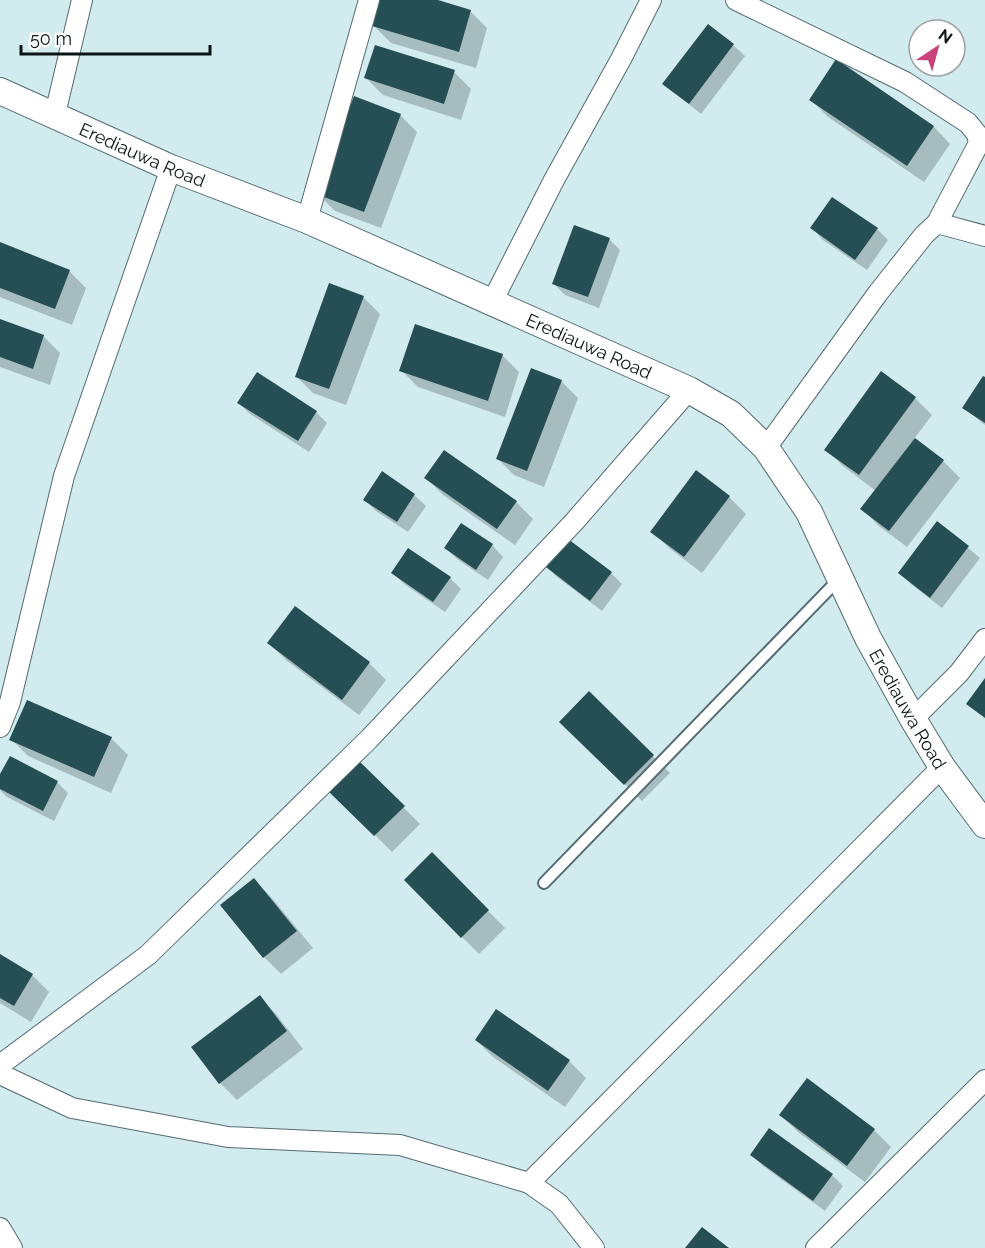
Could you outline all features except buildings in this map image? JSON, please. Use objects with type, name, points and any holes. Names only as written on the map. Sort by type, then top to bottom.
[{"type":"street","points":[[55,114],[82,0]]},
{"type":"street","points":[[307,220],[369,0]]},
{"type":"street","points":[[492,302],[554,180],[651,0]]},
{"type":"street","points":[[736,0],[904,82],[968,123],[977,134],[979,143],[937,223],[924,235],[878,293],[766,448]]},
{"type":"street","name":"Erediauwa Road","points":[[0,91],[171,168],[307,220],[689,390],[731,414],[766,448],[808,512],[868,638],[913,719],[942,767],[985,825]]},
{"type":"street","points":[[0,727],[10,702],[64,476],[171,168]]},
{"type":"street","points":[[937,223],[985,236]]},
{"type":"street","points":[[0,1065],[148,955],[352,755],[574,522],[689,390]]},
{"type":"street","points":[[913,719],[959,673],[985,639]]},
{"type":"street","points":[[529,1183],[942,767]]},
{"type":"street","points":[[0,1074],[72,1108],[228,1137],[400,1145],[529,1183],[559,1204],[594,1248]]},
{"type":"street","points":[[816,1248],[985,1080]]},
{"type":"street","points":[[0,1228],[12,1248]]},
{"type":"lane","points":[[544,883],[840,579]]}]
